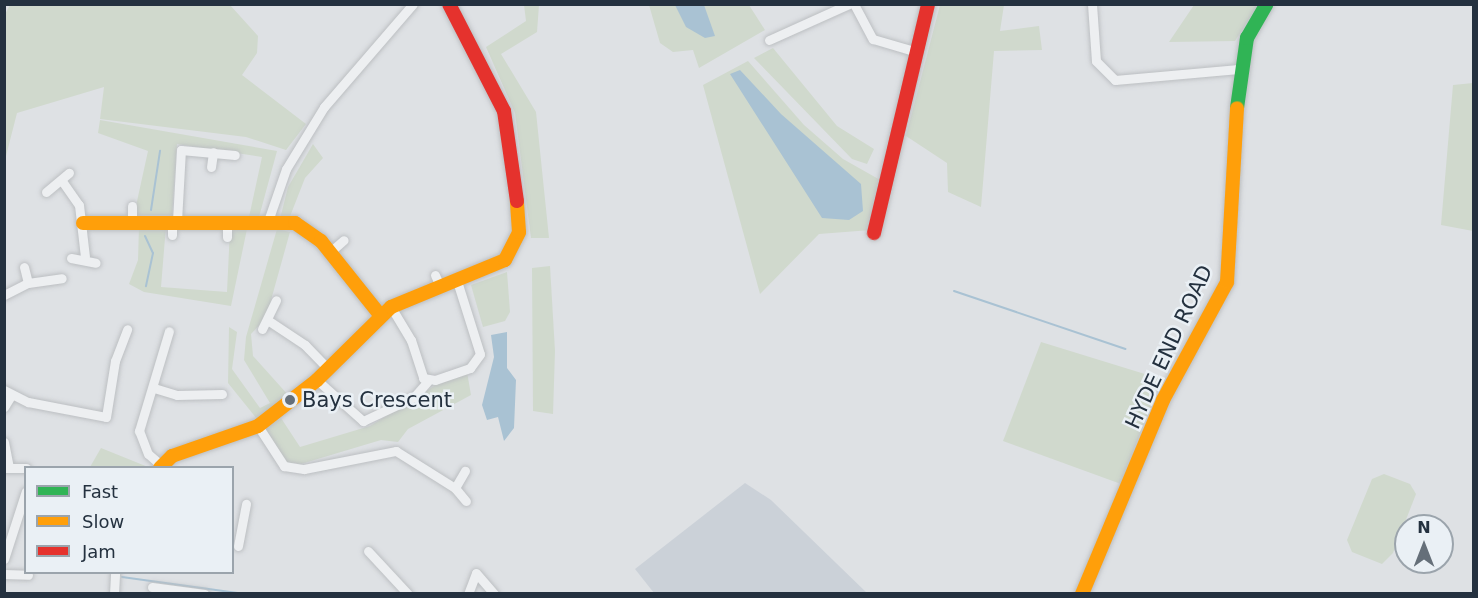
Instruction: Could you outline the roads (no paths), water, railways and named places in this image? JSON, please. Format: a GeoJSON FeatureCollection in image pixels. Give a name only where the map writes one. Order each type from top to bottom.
{"type":"FeatureCollection","features":[{"type":"Feature","properties":{"kind":"street"},"geometry":{"type":"LineString","coordinates":[[268,221],[286,169],[319,115],[413,4]]}},
{"type":"Feature","properties":{"kind":"street"},"geometry":{"type":"LineString","coordinates":[[162,466],[172,456],[258,426],[317,380],[386,311],[437,279],[456,278],[505,260],[519,232],[510,135],[498,97],[449,4]]}},
{"type":"Feature","properties":{"kind":"street"},"geometry":{"type":"LineString","coordinates":[[769,40],[849,4]]}},
{"type":"Feature","properties":{"kind":"street"},"geometry":{"type":"LineString","coordinates":[[854,4],[873,39],[914,51]]}},
{"type":"Feature","properties":{"kind":"street"},"geometry":{"type":"LineString","coordinates":[[874,233],[914,51],[928,4]]}},
{"type":"Feature","properties":{"kind":"street"},"geometry":{"type":"LineString","coordinates":[[1092,4],[1095,54],[1099,68],[1115,80],[1239,69]]}},
{"type":"Feature","properties":{"kind":"street","name":"HYDE END ROAD"},"geometry":{"type":"LineString","coordinates":[[1082,594],[1163,400],[1227,282],[1239,69],[1247,38],[1267,4]]}},
{"type":"Feature","properties":{"kind":"street"},"geometry":{"type":"LineString","coordinates":[[174,226],[181,150],[235,155]]}},
{"type":"Feature","properties":{"kind":"street"},"geometry":{"type":"LineString","coordinates":[[211,167],[213,152]]}},
{"type":"Feature","properties":{"kind":"street"},"geometry":{"type":"LineString","coordinates":[[46,192],[65,177],[83,224],[85,257]]}},
{"type":"Feature","properties":{"kind":"street"},"geometry":{"type":"LineString","coordinates":[[83,224],[132,212],[174,226],[227,221],[295,223],[330,252],[386,311],[428,381]]}},
{"type":"Feature","properties":{"kind":"street"},"geometry":{"type":"LineString","coordinates":[[227,221],[227,237]]}},
{"type":"Feature","properties":{"kind":"street"},"geometry":{"type":"LineString","coordinates":[[330,252],[344,240]]}},
{"type":"Feature","properties":{"kind":"street"},"geometry":{"type":"LineString","coordinates":[[71,258],[85,257],[96,263]]}},
{"type":"Feature","properties":{"kind":"street"},"geometry":{"type":"LineString","coordinates":[[24,267],[28,283]]}},
{"type":"Feature","properties":{"kind":"street"},"geometry":{"type":"LineString","coordinates":[[4,295],[28,283],[62,278]]}},
{"type":"Feature","properties":{"kind":"street"},"geometry":{"type":"LineString","coordinates":[[317,380],[363,422],[414,397],[428,381],[479,362],[456,278]]}},
{"type":"Feature","properties":{"kind":"street"},"geometry":{"type":"LineString","coordinates":[[262,329],[268,321],[276,300]]}},
{"type":"Feature","properties":{"kind":"street"},"geometry":{"type":"LineString","coordinates":[[268,321],[305,345],[328,369]]}},
{"type":"Feature","properties":{"kind":"street"},"geometry":{"type":"LineString","coordinates":[[4,407],[8,393],[106,417],[115,361],[127,329]]}},
{"type":"Feature","properties":{"kind":"street"},"geometry":{"type":"LineString","coordinates":[[160,466],[148,454],[139,430],[154,388],[169,331]]}},
{"type":"Feature","properties":{"kind":"street"},"geometry":{"type":"LineString","coordinates":[[154,388],[177,395],[222,394]]}},
{"type":"Feature","properties":{"kind":"street"},"geometry":{"type":"LineString","coordinates":[[258,426],[279,460],[294,469],[386,450],[455,488],[466,501]]}},
{"type":"Feature","properties":{"kind":"street"},"geometry":{"type":"LineString","coordinates":[[4,442],[7,467],[24,468]]}},
{"type":"Feature","properties":{"kind":"street"},"geometry":{"type":"LineString","coordinates":[[455,488],[465,471]]}},
{"type":"Feature","properties":{"kind":"street"},"geometry":{"type":"LineString","coordinates":[[4,559],[24,497]]}},
{"type":"Feature","properties":{"kind":"street"},"geometry":{"type":"LineString","coordinates":[[238,546],[236,521],[246,504]]}},
{"type":"Feature","properties":{"kind":"street"},"geometry":{"type":"LineString","coordinates":[[368,551],[408,594]]}},
{"type":"Feature","properties":{"kind":"street"},"geometry":{"type":"LineString","coordinates":[[468,594],[476,573],[494,594]]}},
{"type":"Feature","properties":{"kind":"street"},"geometry":{"type":"LineString","coordinates":[[4,574],[28,575]]}},
{"type":"Feature","properties":{"kind":"street"},"geometry":{"type":"LineString","coordinates":[[114,594],[115,574]]}},
{"type":"Feature","properties":{"kind":"street"},"geometry":{"type":"LineString","coordinates":[[152,587],[205,594]]}},
{"type":"Feature","properties":{"kind":"water"},"geometry":{"type":"Polygon","coordinates":[[[675,5],[704,5],[715,36],[705,38],[686,27],[675,5]]]}},
{"type":"Feature","properties":{"kind":"water"},"geometry":{"type":"Polygon","coordinates":[[[740,70],[781,114],[861,184],[863,211],[849,220],[822,218],[730,74],[740,70]]]}},
{"type":"Feature","properties":{"kind":"water"},"geometry":{"type":"Polygon","coordinates":[[[507,332],[507,368],[516,380],[514,428],[504,441],[498,417],[487,420],[482,405],[494,357],[491,335],[507,332]]]}},
{"type":"Feature","properties":{"kind":"waterway"},"geometry":{"type":"LineString","coordinates":[[151,210],[160,151]]}},
{"type":"Feature","properties":{"kind":"waterway"},"geometry":{"type":"LineString","coordinates":[[145,236],[153,253],[146,286]]}},
{"type":"Feature","properties":{"kind":"waterway"},"geometry":{"type":"LineString","coordinates":[[954,291],[1125,349]]}},
{"type":"Feature","properties":{"kind":"waterway"},"geometry":{"type":"LineString","coordinates":[[122,577],[245,594]]}},
{"type":"Feature","properties":{"kind":"place","name":"Bays Crescent"},"geometry":{"type":"Point","coordinates":[290,400]}}]}
